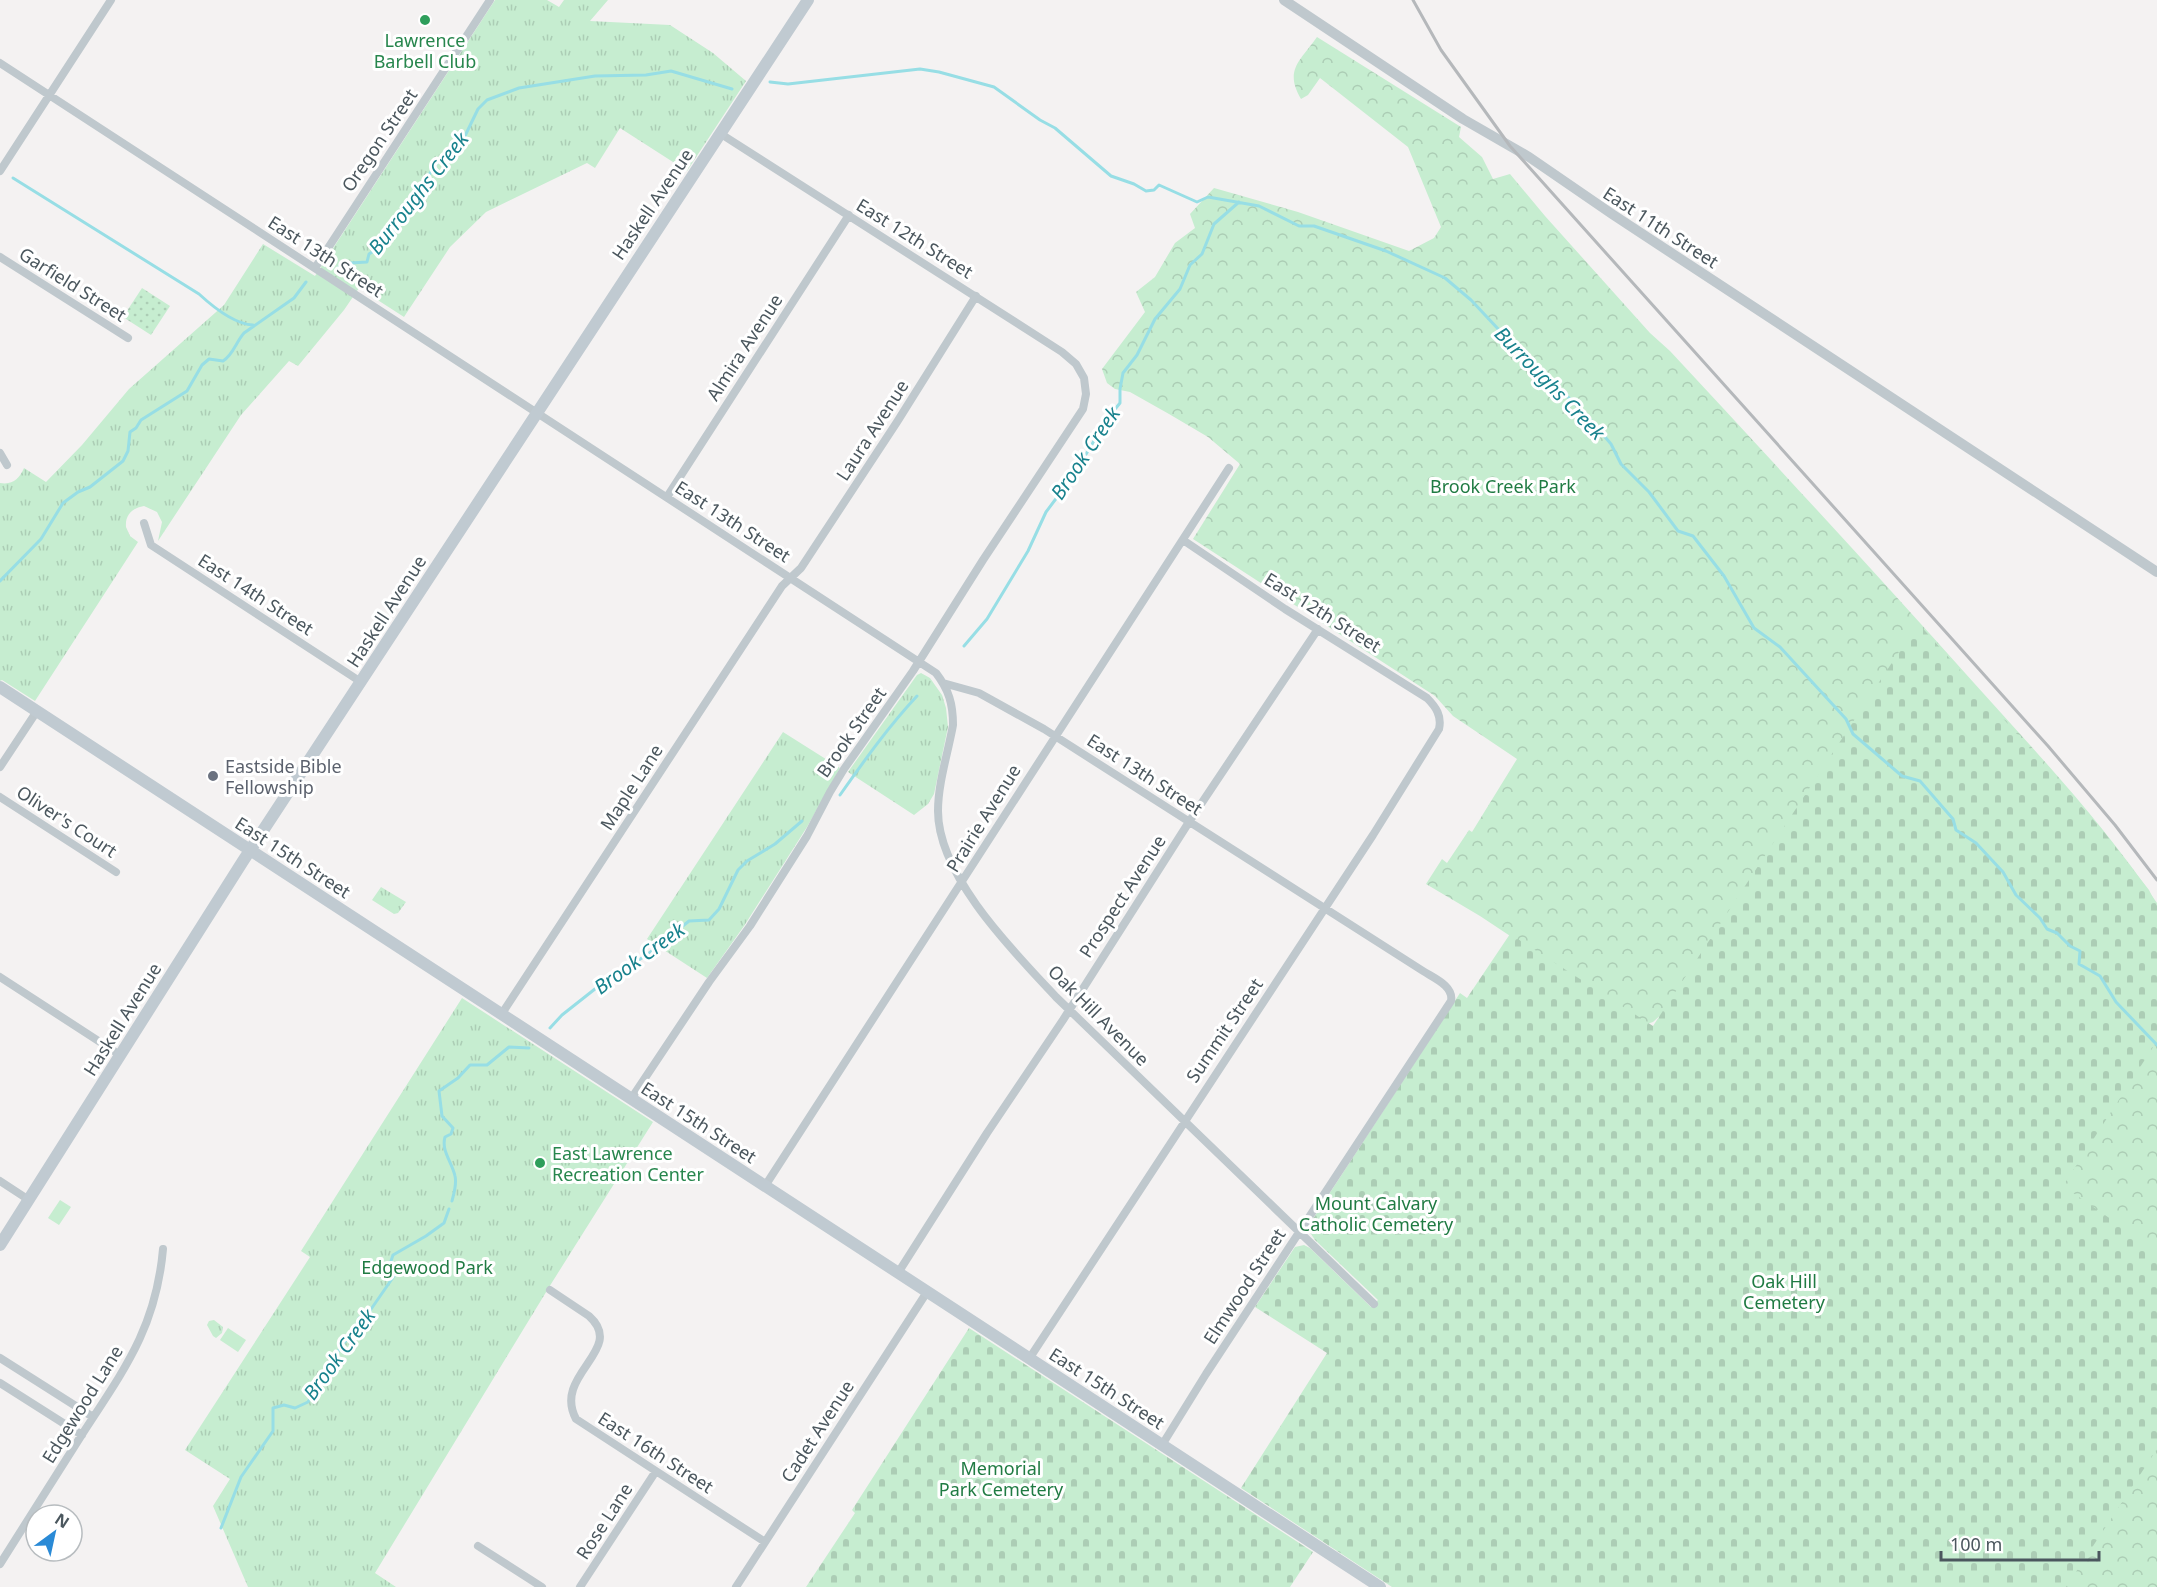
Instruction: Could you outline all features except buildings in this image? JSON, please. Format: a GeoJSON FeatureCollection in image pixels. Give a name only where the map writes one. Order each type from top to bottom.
{"type":"FeatureCollection","features":[{"type":"Feature","properties":{"kind":"main road","name":"Haskell Avenue"},"geometry":{"type":"LineString","coordinates":[[0,1245],[250,850],[808,0]]}},
{"type":"Feature","properties":{"kind":"main road","name":"East 15th Street"},"geometry":{"type":"LineString","coordinates":[[0,687],[1162,1445],[1372,1585]]}},
{"type":"Feature","properties":{"kind":"street"},"geometry":{"type":"LineString","coordinates":[[0,171],[111,0]]}},
{"type":"Feature","properties":{"kind":"street","name":"Oregon Street"},"geometry":{"type":"LineString","coordinates":[[315,268],[490,0]]}},
{"type":"Feature","properties":{"kind":"street","name":"East 11th Street"},"geometry":{"type":"LineString","coordinates":[[1284,0],[1463,119],[1529,158],[2157,572]]}},
{"type":"Feature","properties":{"kind":"street","name":"East 13th Street"},"geometry":{"type":"LineString","coordinates":[[0,63],[936,673],[944,683],[979,693],[1055,736],[1423,971],[1450,989],[1452,994]]}},
{"type":"Feature","properties":{"kind":"street","name":"East 12th Street"},"geometry":{"type":"LineString","coordinates":[[721,134],[1062,352],[1076,364],[1084,378]]}},
{"type":"Feature","properties":{"kind":"street","name":"Almira Avenue"},"geometry":{"type":"LineString","coordinates":[[667,497],[849,215]]}},
{"type":"Feature","properties":{"kind":"street","name":"Garfield Street"},"geometry":{"type":"LineString","coordinates":[[0,257],[129,338]]}},
{"type":"Feature","properties":{"kind":"street","name":"Laura Avenue"},"geometry":{"type":"LineString","coordinates":[[790,578],[801,568],[976,296]]}},
{"type":"Feature","properties":{"kind":"street","name":"Brook Street"},"geometry":{"type":"LineString","coordinates":[[631,1100],[709,982],[750,926],[807,836],[835,784],[919,662],[1083,409],[1086,394],[1084,378]]}},
{"type":"Feature","properties":{"kind":"street"},"geometry":{"type":"LineString","coordinates":[[0,453],[7,465]]}},
{"type":"Feature","properties":{"kind":"street","name":"Prairie Avenue"},"geometry":{"type":"LineString","coordinates":[[765,1186],[1229,468]]}},
{"type":"Feature","properties":{"kind":"street","name":"East 14th Street"},"geometry":{"type":"LineString","coordinates":[[144,523],[151,545],[361,682]]}},
{"type":"Feature","properties":{"kind":"street","name":"East 12th Street"},"geometry":{"type":"LineString","coordinates":[[1183,540],[1285,609],[1427,698],[1434,705],[1440,718]]}},
{"type":"Feature","properties":{"kind":"street","name":"Maple Lane"},"geometry":{"type":"LineString","coordinates":[[501,1015],[782,586],[790,578]]}},
{"type":"Feature","properties":{"kind":"street","name":"Prospect Avenue"},"geometry":{"type":"LineString","coordinates":[[898,1273],[1189,822],[1318,629]]}},
{"type":"Feature","properties":{"kind":"street","name":"Oak Hill Avenue"},"geometry":{"type":"LineString","coordinates":[[944,683],[952,700],[953,725],[939,801],[939,827],[948,858],[962,882],[1016,953],[1069,1010],[1374,1304]]}},
{"type":"Feature","properties":{"kind":"street"},"geometry":{"type":"LineString","coordinates":[[0,767],[37,711]]}},
{"type":"Feature","properties":{"kind":"street","name":"Summit Street"},"geometry":{"type":"LineString","coordinates":[[1029,1359],[1436,736],[1440,718]]}},
{"type":"Feature","properties":{"kind":"street","name":"Oliver's Court"},"geometry":{"type":"LineString","coordinates":[[0,797],[116,872]]}},
{"type":"Feature","properties":{"kind":"street"},"geometry":{"type":"LineString","coordinates":[[0,976],[120,1055]]}},
{"type":"Feature","properties":{"kind":"street","name":"Elmwood Street"},"geometry":{"type":"LineString","coordinates":[[1162,1445],[1451,1000],[1452,994]]}},
{"type":"Feature","properties":{"kind":"street"},"geometry":{"type":"LineString","coordinates":[[0,1181],[29,1200]]}},
{"type":"Feature","properties":{"kind":"street","name":"Edgewood Lane"},"geometry":{"type":"LineString","coordinates":[[0,1564],[132,1356],[156,1295],[163,1249]]}},
{"type":"Feature","properties":{"kind":"street","name":"East 16th Street"},"geometry":{"type":"LineString","coordinates":[[550,1290],[590,1316],[595,1321],[600,1334],[598,1349],[574,1385],[571,1394],[570,1403],[576,1419],[765,1542]]}},
{"type":"Feature","properties":{"kind":"street","name":"Cadet Avenue"},"geometry":{"type":"LineString","coordinates":[[736,1587],[927,1292]]}},
{"type":"Feature","properties":{"kind":"street"},"geometry":{"type":"LineString","coordinates":[[0,1358],[93,1417]]}},
{"type":"Feature","properties":{"kind":"street"},"geometry":{"type":"LineString","coordinates":[[0,1383],[82,1435]]}},
{"type":"Feature","properties":{"kind":"street","name":"Rose Lane"},"geometry":{"type":"LineString","coordinates":[[580,1587],[656,1471]]}},
{"type":"Feature","properties":{"kind":"street"},"geometry":{"type":"LineString","coordinates":[[478,1546],[542,1587]]}},
{"type":"Feature","properties":{"kind":"green space"},"geometry":{"type":"Polygon","coordinates":[[[495,0],[547,0],[559,7],[564,0],[608,0],[590,21],[670,25],[713,53],[746,81],[687,171],[620,128],[595,168],[587,163],[486,212],[450,247],[404,317],[359,288],[298,366],[289,361],[241,415],[158,541],[162,522],[157,512],[144,506],[130,513],[126,527],[130,536],[138,542],[35,701],[2,680],[0,681],[0,483],[15,480],[24,468],[46,482],[82,445],[129,389],[224,305],[263,244],[315,276],[495,0]]]}},
{"type":"Feature","properties":{"kind":"green space","name":"Brook Creek Park"},"geometry":{"type":"Polygon","coordinates":[[[1317,37],[1461,127],[1459,137],[1482,157],[1493,179],[1510,174],[1650,333],[1670,351],[1785,475],[2046,763],[2093,817],[2157,903],[2157,1337],[1664,1012],[1653,1022],[1644,1025],[1480,916],[1426,884],[1442,859],[1447,863],[1469,830],[1472,832],[1517,759],[1453,716],[1435,696],[1193,539],[1240,464],[1208,437],[1130,392],[1115,389],[1107,383],[1102,369],[1145,312],[1136,292],[1155,277],[1175,243],[1195,228],[1190,214],[1214,188],[1298,212],[1409,251],[1434,238],[1441,227],[1408,147],[1320,78],[1308,95],[1301,99],[1296,89],[1294,73],[1296,66],[1317,37]]]}},
{"type":"Feature","properties":{"kind":"green space"},"geometry":{"type":"Polygon","coordinates":[[[142,288],[170,306],[151,335],[123,317],[142,288]]]}},
{"type":"Feature","properties":{"kind":"green space","name":"Oak Hill Cemetery"},"geometry":{"type":"Polygon","coordinates":[[[1918,623],[2104,832],[2149,890],[2157,906],[2157,1041],[2063,1186],[2157,1251],[2157,1449],[2066,1587],[1392,1587],[1241,1488],[1327,1353],[1255,1307],[1295,1247],[1304,1245],[1310,1248],[1371,1307],[1378,1300],[1315,1240],[1307,1228],[1460,993],[1467,998],[1510,934],[1653,1026],[1918,623]]]}},
{"type":"Feature","properties":{"kind":"green space"},"geometry":{"type":"Polygon","coordinates":[[[921,673],[930,678],[942,695],[948,727],[934,794],[928,804],[914,815],[848,772],[917,675],[921,673]]]}},
{"type":"Feature","properties":{"kind":"green space"},"geometry":{"type":"Polygon","coordinates":[[[783,732],[840,768],[807,827],[744,926],[707,978],[647,939],[783,732]]]}},
{"type":"Feature","properties":{"kind":"green space"},"geometry":{"type":"Polygon","coordinates":[[[381,887],[406,902],[398,913],[394,914],[372,900],[381,887]]]}},
{"type":"Feature","properties":{"kind":"green space","name":"Edgewood Park"},"geometry":{"type":"Polygon","coordinates":[[[462,998],[653,1122],[551,1284],[375,1573],[396,1587],[248,1587],[213,1506],[230,1479],[185,1450],[310,1257],[301,1251],[462,998]]]}},
{"type":"Feature","properties":{"kind":"green space"},"geometry":{"type":"Polygon","coordinates":[[[60,1200],[71,1207],[59,1225],[48,1218],[60,1200]]]}},
{"type":"Feature","properties":{"kind":"green space"},"geometry":{"type":"Polygon","coordinates":[[[214,1320],[223,1327],[222,1333],[216,1338],[207,1325],[209,1321],[214,1320]]]}},
{"type":"Feature","properties":{"kind":"green space"},"geometry":{"type":"Polygon","coordinates":[[[228,1328],[246,1340],[238,1352],[220,1340],[228,1328]]]}},
{"type":"Feature","properties":{"kind":"green space","name":"Memorial Park Cemetery"},"geometry":{"type":"Polygon","coordinates":[[[969,1328],[1313,1552],[1290,1587],[806,1587],[855,1513],[852,1510],[969,1328]]]}},
{"type":"Feature","properties":{"kind":"green space"},"geometry":{"type":"Polygon","coordinates":[[[2157,1421],[2157,1587],[2050,1587],[2157,1421]]]}},
{"type":"Feature","properties":{"kind":"waterway","name":"Burroughs Creek"},"geometry":{"type":"LineString","coordinates":[[770,82],[788,84],[920,69],[994,87],[1055,128],[1111,176],[1146,191],[1154,190],[1159,185],[1197,202],[1208,197],[1259,206],[1299,226],[1314,226],[1386,251],[1445,278],[1471,300],[1529,362],[1587,416],[1611,444],[1621,464],[1649,492],[1678,531],[1693,536],[1724,576],[1754,628],[1780,647],[1846,719],[1853,734],[1902,776],[1920,781],[1953,819],[1956,830],[1976,843],[2003,872],[2016,895],[2040,918],[2047,929],[2057,933],[2070,946],[2080,951],[2079,964],[2100,976],[2116,1002],[2157,1045]]}},
{"type":"Feature","properties":{"kind":"waterway","name":"Burroughs Creek"},"geometry":{"type":"LineString","coordinates":[[339,267],[350,263],[367,262],[369,254],[380,247],[396,228],[399,218],[406,212],[414,195],[420,190],[435,165],[463,140],[478,109],[487,100],[519,88],[595,76],[646,75],[671,71],[732,89]]}},
{"type":"Feature","properties":{"kind":"waterway"},"geometry":{"type":"LineString","coordinates":[[13,178],[199,294],[224,314],[253,325]]}},
{"type":"Feature","properties":{"kind":"waterway","name":"Brook Creek"},"geometry":{"type":"LineString","coordinates":[[964,646],[987,619],[1028,551],[1046,512],[1120,403],[1123,373],[1137,355],[1155,319],[1180,289],[1190,265],[1202,254],[1214,224],[1239,202]]}},
{"type":"Feature","properties":{"kind":"waterway","name":"Burroughs Creek"},"geometry":{"type":"LineString","coordinates":[[0,581],[41,539],[63,503],[78,492],[90,487],[123,461],[128,451],[130,432],[141,420],[187,391],[202,365],[209,359],[223,361],[232,352],[244,333],[294,298],[306,282]]}},
{"type":"Feature","properties":{"kind":"waterway","name":"Brook Creek"},"geometry":{"type":"LineString","coordinates":[[840,795],[886,732],[917,696]]}},
{"type":"Feature","properties":{"kind":"waterway","name":"Brook Creek"},"geometry":{"type":"LineString","coordinates":[[550,1028],[562,1015],[600,985],[648,954],[689,921],[709,920],[719,909],[738,870],[747,861],[775,844],[802,821]]}},
{"type":"Feature","properties":{"kind":"waterway","name":"Brook Creek"},"geometry":{"type":"LineString","coordinates":[[452,1201],[456,1179],[444,1142],[445,1137],[451,1134],[453,1128],[442,1116],[439,1091],[458,1078],[470,1065],[487,1065],[509,1047],[529,1048]]}},
{"type":"Feature","properties":{"kind":"waterway","name":"Brook Creek"},"geometry":{"type":"LineString","coordinates":[[221,1528],[241,1477],[273,1431],[273,1408],[284,1405],[295,1408],[308,1402],[342,1345],[354,1332],[359,1318],[367,1315],[394,1276],[391,1261],[393,1255],[444,1223],[449,1209]]}},
{"type":"Feature","properties":{"kind":"railway"},"geometry":{"type":"LineString","coordinates":[[1413,0],[1441,50],[1510,146],[2048,746],[2115,825],[2157,880]]}},
{"type":"Feature","properties":{"kind":"place","name":"Lawrence Barbell Club"},"geometry":{"type":"Point","coordinates":[425,20]}},
{"type":"Feature","properties":{"kind":"place","name":"Eastside Bible Fellowship"},"geometry":{"type":"Point","coordinates":[213,776]}},
{"type":"Feature","properties":{"kind":"place","name":"East Lawrence Recreation Center"},"geometry":{"type":"Point","coordinates":[540,1163]}},
{"type":"Feature","properties":{"kind":"park label","name":"Mount Calvary Catholic Cemetery"},"geometry":{"type":"Point","coordinates":[1376,1213]}}]}
